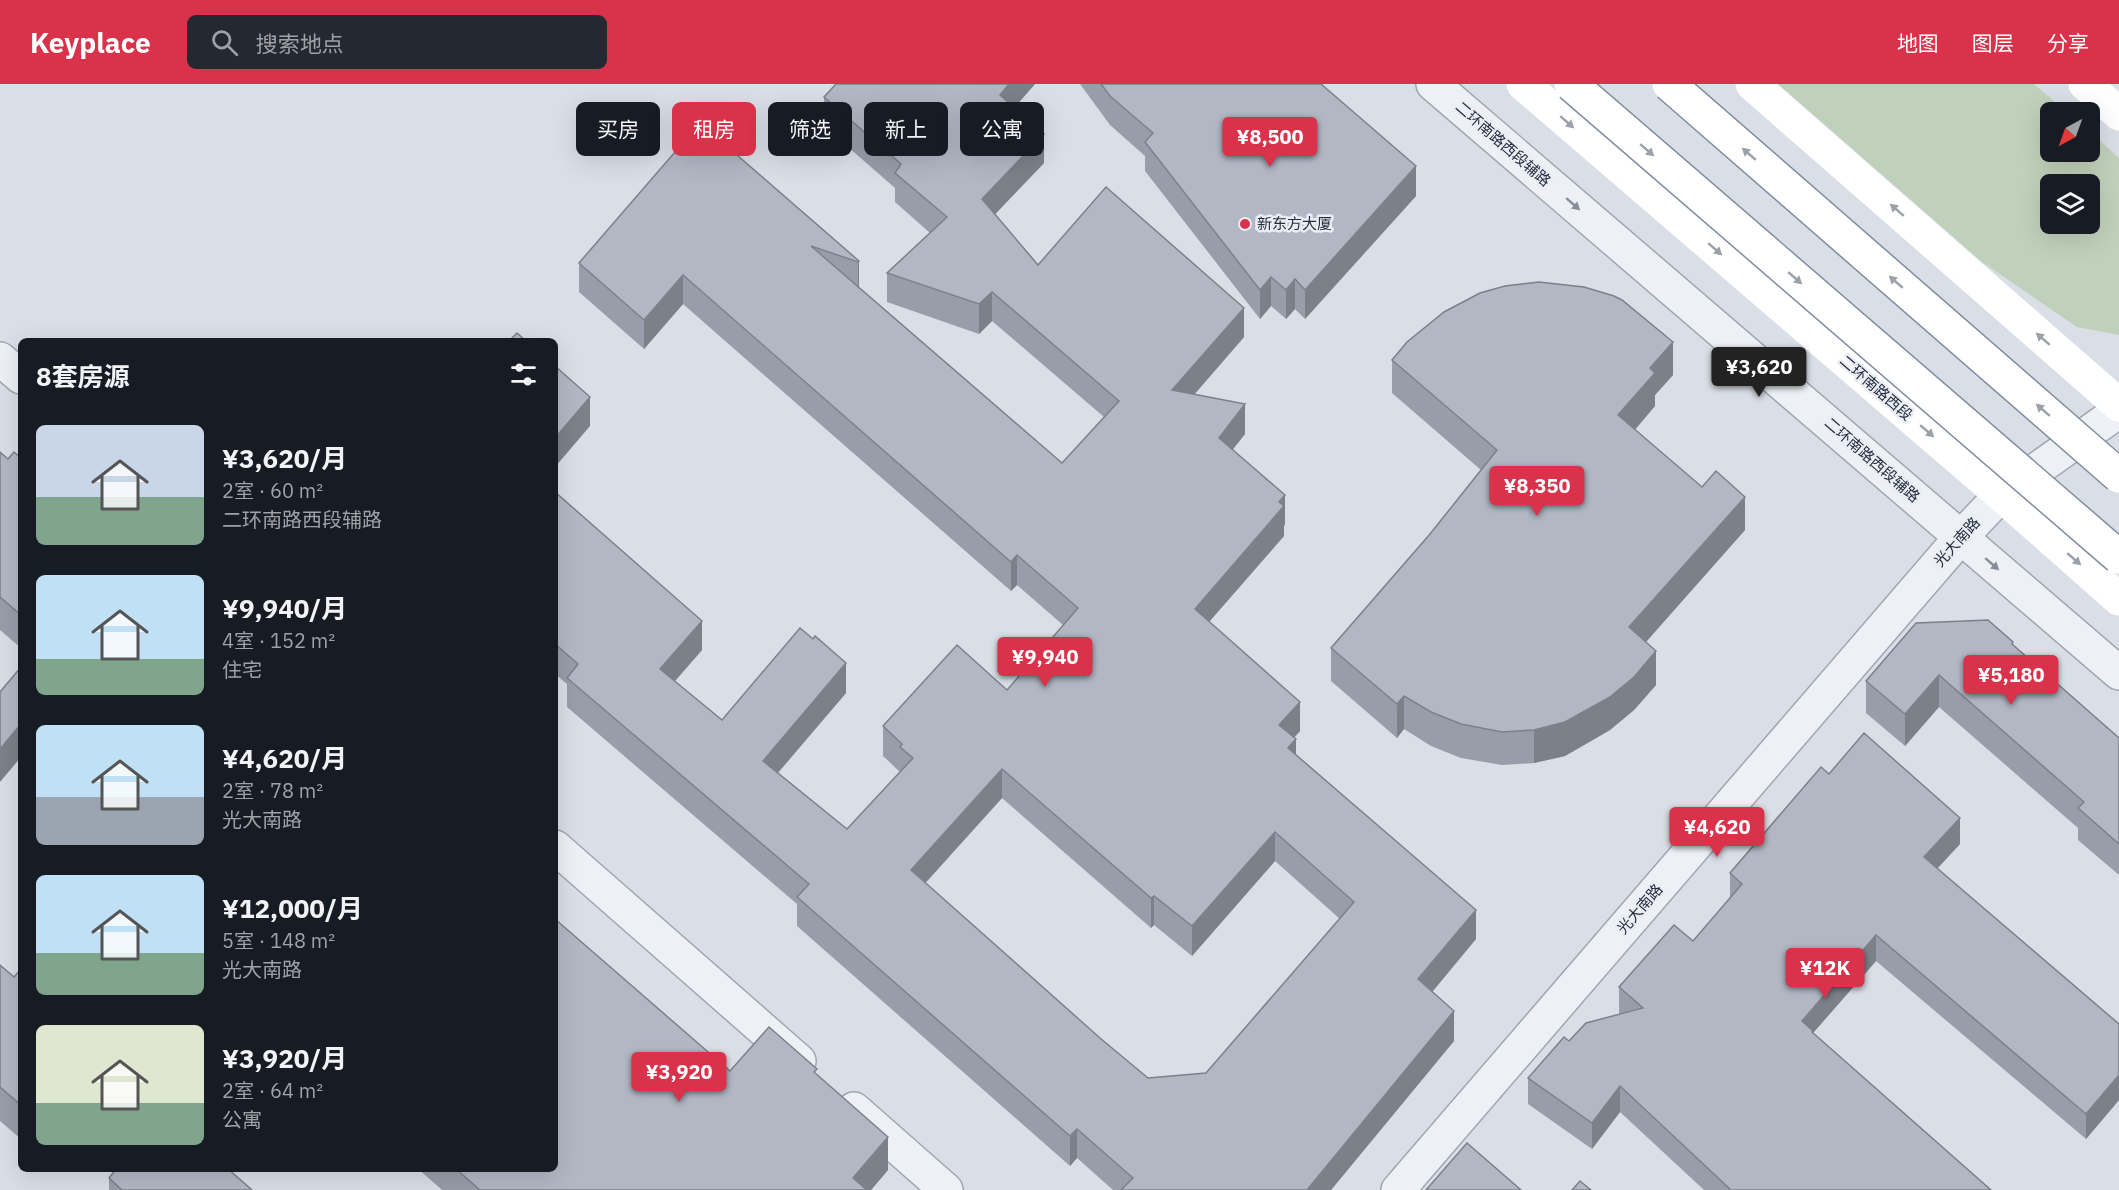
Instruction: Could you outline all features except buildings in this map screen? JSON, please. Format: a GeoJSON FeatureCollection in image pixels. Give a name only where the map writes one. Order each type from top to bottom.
{"type":"FeatureCollection","features":[{"type":"Feature","properties":{"kind":"main road","name":"二环南路西段"},"geometry":{"type":"LineString","coordinates":[[1522,84],[2119,599]]}},
{"type":"Feature","properties":{"kind":"main road","name":"二环南路西段"},"geometry":{"type":"LineString","coordinates":[[1571,84],[2119,556]]}},
{"type":"Feature","properties":{"kind":"main road"},"geometry":{"type":"LineString","coordinates":[[1669,84],[2119,476]]}},
{"type":"Feature","properties":{"kind":"main road"},"geometry":{"type":"LineString","coordinates":[[1752,84],[2119,405]]}},
{"type":"Feature","properties":{"kind":"main road"},"geometry":{"type":"LineString","coordinates":[[2085,84],[2119,114]]}},
{"type":"Feature","properties":{"kind":"street","name":"二环南路西段辅路"},"geometry":{"type":"LineString","coordinates":[[1433,84],[2119,673]]}},
{"type":"Feature","properties":{"kind":"street"},"geometry":{"type":"LineString","coordinates":[[0,359],[18,374]]}},
{"type":"Feature","properties":{"kind":"street","name":"光大南路"},"geometry":{"type":"LineString","coordinates":[[1398,1190],[1961,537],[2001,495],[2119,411]]}},
{"type":"Feature","properties":{"kind":"street"},"geometry":{"type":"LineString","coordinates":[[558,849],[946,1190]]}},
{"type":"Feature","properties":{"kind":"green space"},"geometry":{"type":"Polygon","coordinates":[[[1778,84],[2034,84],[2055,102],[2040,102],[2040,162],[2100,162],[2100,141],[2119,158],[2119,335],[2077,327],[1982,262],[1778,84]]]}},
{"type":"Feature","properties":{"kind":"place","name":"新东方大厦"},"geometry":{"type":"Point","coordinates":[1245,224]}}]}
